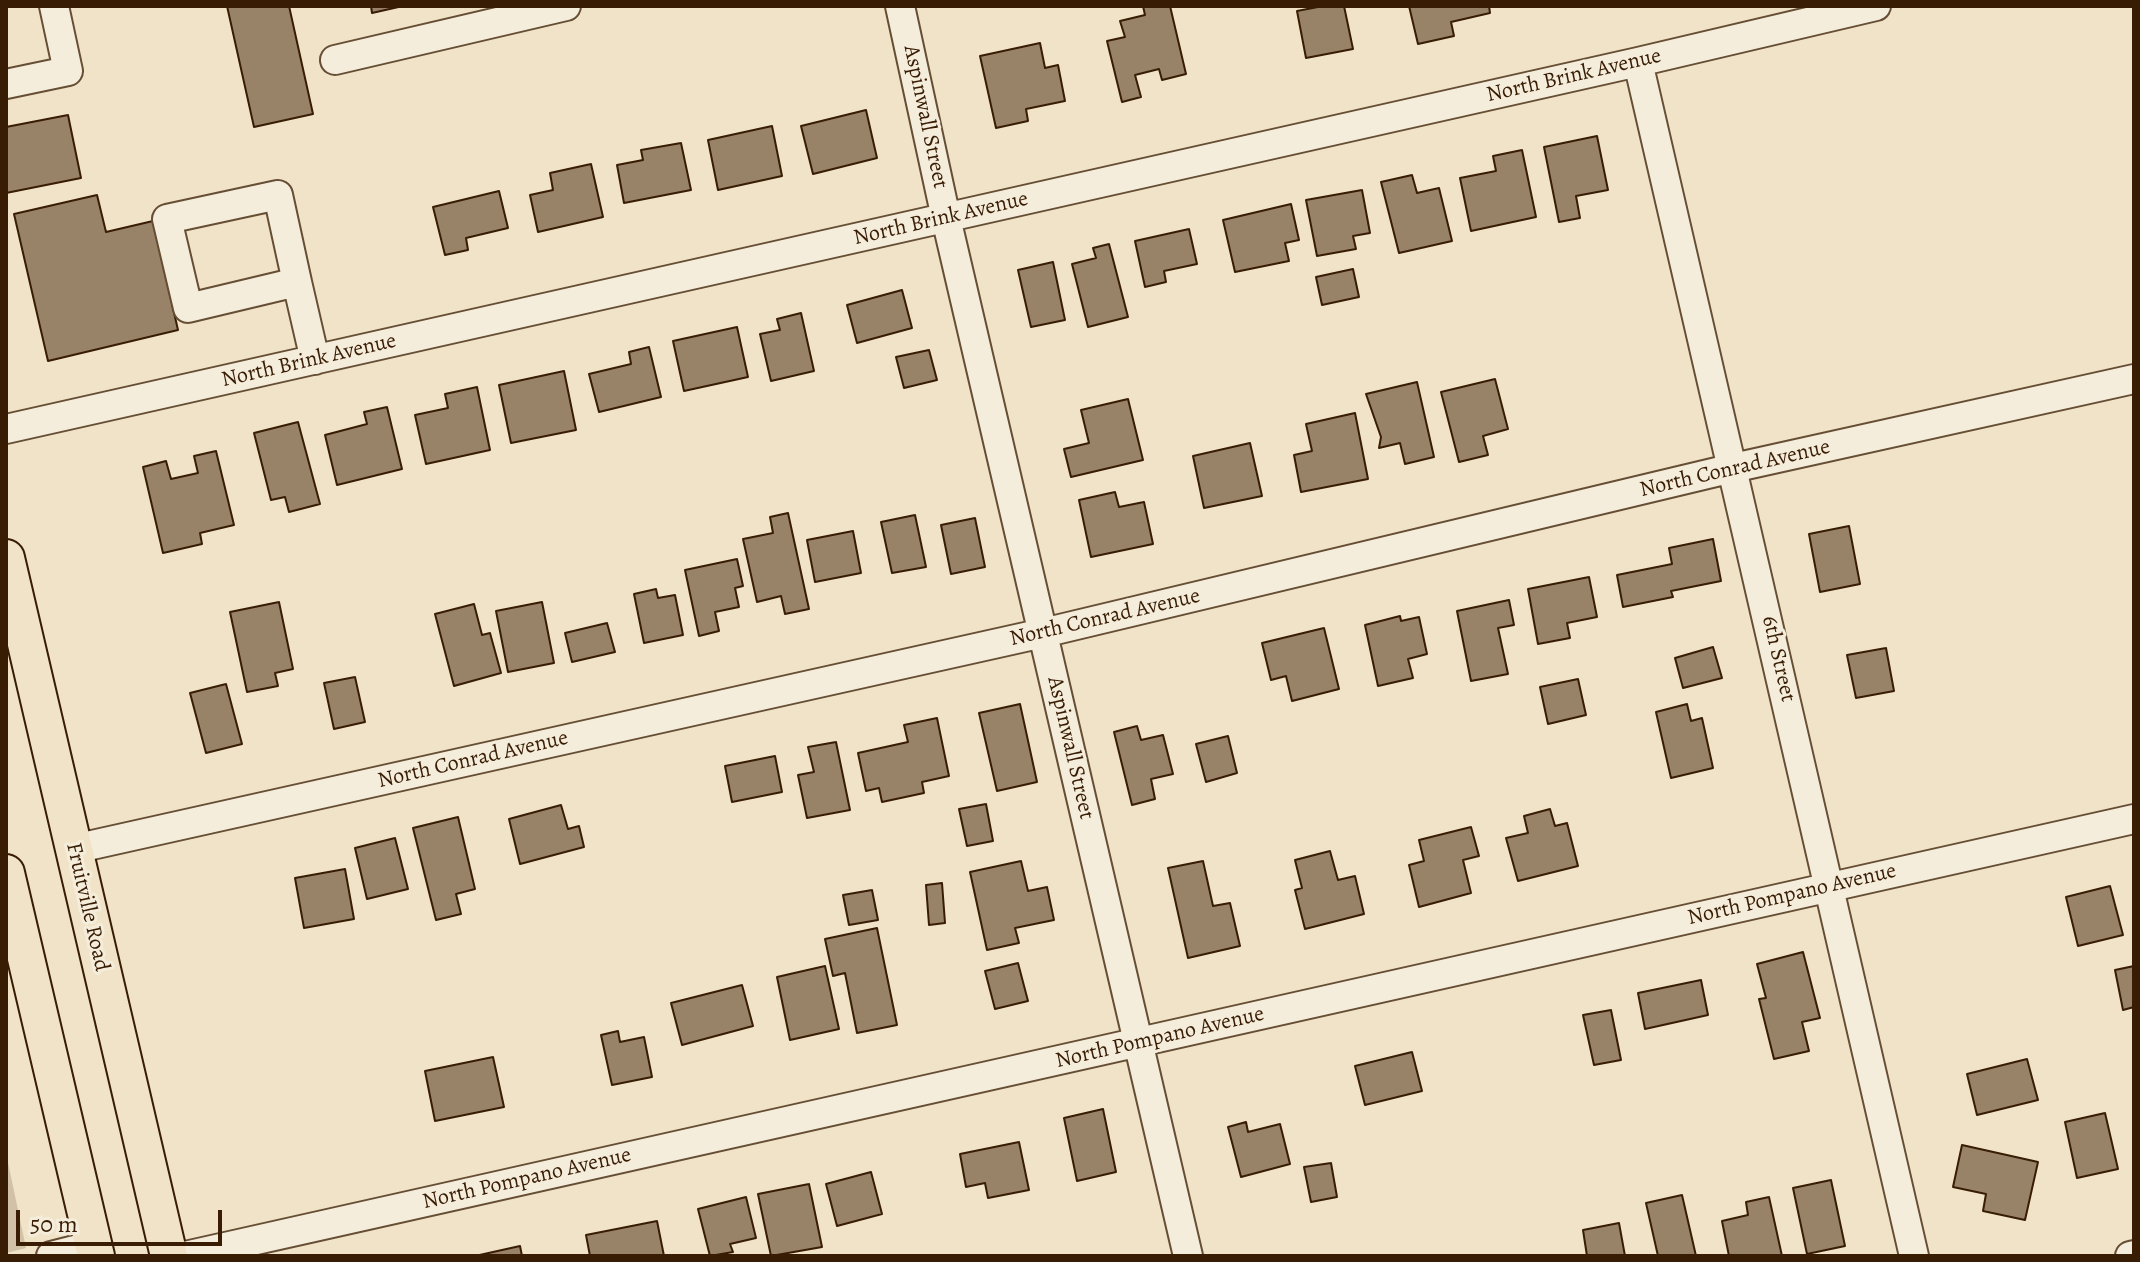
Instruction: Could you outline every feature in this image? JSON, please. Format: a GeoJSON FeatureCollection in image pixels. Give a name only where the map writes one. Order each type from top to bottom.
{"type":"FeatureCollection","features":[{"type":"Feature","properties":{"kind":"main road","name":"Fruitville Road"},"geometry":{"type":"LineString","coordinates":[[6,558],[169,1256]]}},
{"type":"Feature","properties":{"kind":"main road"},"geometry":{"type":"LineString","coordinates":[[6,873],[95,1251]]}},
{"type":"Feature","properties":{"kind":"street"},"geometry":{"type":"LineString","coordinates":[[6,84],[68,71],[54,6]]}},
{"type":"Feature","properties":{"kind":"street","name":"Aspinwall Street"},"geometry":{"type":"LineString","coordinates":[[900,6],[946,218],[1188,1256]]}},
{"type":"Feature","properties":{"kind":"street","name":"North Brink Avenue"},"geometry":{"type":"LineString","coordinates":[[6,429],[1876,6]]}},
{"type":"Feature","properties":{"kind":"street"},"geometry":{"type":"LineString","coordinates":[[335,60],[552,8]]}},
{"type":"Feature","properties":{"kind":"street","name":"6th Street"},"geometry":{"type":"LineString","coordinates":[[1638,62],[1914,1256]]}},
{"type":"Feature","properties":{"kind":"street"},"geometry":{"type":"LineString","coordinates":[[297,282],[188,308],[167,219],[278,195],[315,360]]}},
{"type":"Feature","properties":{"kind":"street","name":"North Conrad Avenue"},"geometry":{"type":"LineString","coordinates":[[74,849],[1043,633],[1733,468],[2134,379]]}},
{"type":"Feature","properties":{"kind":"street","name":"North Pompano Avenue"},"geometry":{"type":"LineString","coordinates":[[185,1256],[2134,819]]}},
{"type":"Feature","properties":{"kind":"street"},"geometry":{"type":"LineString","coordinates":[[51,1256],[95,1251]]}},
{"type":"Feature","properties":{"kind":"shaded area"},"geometry":{"type":"Polygon","coordinates":[[[6,1153],[26,1248],[6,1253],[6,1153]]]}},
{"type":"Feature","properties":{"kind":"building"},"geometry":{"type":"Polygon","coordinates":[[[227,6],[289,6],[313,114],[254,127],[227,6]]]}},
{"type":"Feature","properties":{"kind":"building"},"geometry":{"type":"Polygon","coordinates":[[[371,6],[403,6],[372,13],[371,6]]]}},
{"type":"Feature","properties":{"kind":"building"},"geometry":{"type":"Polygon","coordinates":[[[1143,6],[1170,6],[1186,74],[1162,80],[1159,69],[1135,75],[1141,97],[1122,102],[1107,41],[1125,37],[1120,21],[1145,15],[1143,6]]]}},
{"type":"Feature","properties":{"kind":"building"},"geometry":{"type":"Polygon","coordinates":[[[1344,6],[1353,49],[1306,58],[1297,11],[1344,6]]]}},
{"type":"Feature","properties":{"kind":"building"},"geometry":{"type":"Polygon","coordinates":[[[1409,6],[1489,6],[1490,13],[1451,22],[1454,36],[1418,44],[1409,6]]]}},
{"type":"Feature","properties":{"kind":"building"},"geometry":{"type":"Polygon","coordinates":[[[1040,43],[1045,68],[1058,65],[1065,101],[1026,109],[1028,121],[996,128],[980,56],[1040,43]]]}},
{"type":"Feature","properties":{"kind":"building"},"geometry":{"type":"Polygon","coordinates":[[[866,110],[877,158],[813,174],[801,126],[866,110]]]}},
{"type":"Feature","properties":{"kind":"building"},"geometry":{"type":"Polygon","coordinates":[[[68,115],[81,178],[6,193],[6,127],[68,115]]]}},
{"type":"Feature","properties":{"kind":"building"},"geometry":{"type":"Polygon","coordinates":[[[772,126],[782,176],[718,190],[708,140],[772,126]]]}},
{"type":"Feature","properties":{"kind":"building"},"geometry":{"type":"Polygon","coordinates":[[[1597,136],[1608,190],[1576,196],[1580,218],[1559,222],[1544,147],[1597,136]]]}},
{"type":"Feature","properties":{"kind":"building"},"geometry":{"type":"Polygon","coordinates":[[[681,143],[691,190],[624,203],[617,165],[643,160],[641,150],[681,143]]]}},
{"type":"Feature","properties":{"kind":"building"},"geometry":{"type":"Polygon","coordinates":[[[1522,150],[1536,217],[1471,231],[1460,178],[1496,171],[1493,156],[1522,150]]]}},
{"type":"Feature","properties":{"kind":"building"},"geometry":{"type":"Polygon","coordinates":[[[591,164],[603,217],[538,232],[530,195],[553,190],[550,173],[591,164]]]}},
{"type":"Feature","properties":{"kind":"building"},"geometry":{"type":"Polygon","coordinates":[[[1412,175],[1417,193],[1439,188],[1452,241],[1399,253],[1381,182],[1412,175]]]}},
{"type":"Feature","properties":{"kind":"building"},"geometry":{"type":"Polygon","coordinates":[[[1362,190],[1370,233],[1353,236],[1356,249],[1317,256],[1306,200],[1362,190]]]}},
{"type":"Feature","properties":{"kind":"building"},"geometry":{"type":"Polygon","coordinates":[[[499,191],[508,228],[466,238],[468,250],[445,255],[433,207],[499,191]]]}},
{"type":"Feature","properties":{"kind":"building"},"geometry":{"type":"Polygon","coordinates":[[[97,195],[106,232],[153,221],[178,330],[48,361],[14,214],[97,195]]]}},
{"type":"Feature","properties":{"kind":"building"},"geometry":{"type":"Polygon","coordinates":[[[1291,204],[1299,240],[1285,243],[1289,261],[1235,272],[1223,220],[1291,204]]]}},
{"type":"Feature","properties":{"kind":"building"},"geometry":{"type":"Polygon","coordinates":[[[1189,229],[1197,264],[1164,271],[1166,282],[1145,287],[1135,241],[1189,229]]]}},
{"type":"Feature","properties":{"kind":"building"},"geometry":{"type":"Polygon","coordinates":[[[1109,244],[1128,317],[1088,327],[1072,264],[1096,258],[1093,248],[1109,244]]]}},
{"type":"Feature","properties":{"kind":"building"},"geometry":{"type":"Polygon","coordinates":[[[1053,262],[1065,320],[1031,327],[1018,270],[1053,262]]]}},
{"type":"Feature","properties":{"kind":"building"},"geometry":{"type":"Polygon","coordinates":[[[1353,269],[1359,297],[1322,305],[1316,277],[1353,269]]]}},
{"type":"Feature","properties":{"kind":"building"},"geometry":{"type":"Polygon","coordinates":[[[902,290],[912,328],[857,343],[847,305],[902,290]]]}},
{"type":"Feature","properties":{"kind":"building"},"geometry":{"type":"Polygon","coordinates":[[[801,313],[814,371],[771,381],[760,334],[780,330],[777,319],[801,313]]]}},
{"type":"Feature","properties":{"kind":"building"},"geometry":{"type":"Polygon","coordinates":[[[737,327],[748,377],[684,391],[673,341],[737,327]]]}},
{"type":"Feature","properties":{"kind":"building"},"geometry":{"type":"Polygon","coordinates":[[[649,347],[661,397],[599,412],[589,374],[631,364],[629,352],[649,347]]]}},
{"type":"Feature","properties":{"kind":"building"},"geometry":{"type":"Polygon","coordinates":[[[929,350],[937,380],[904,388],[896,357],[929,350]]]}},
{"type":"Feature","properties":{"kind":"building"},"geometry":{"type":"Polygon","coordinates":[[[564,371],[576,430],[511,443],[499,385],[564,371]]]}},
{"type":"Feature","properties":{"kind":"building"},"geometry":{"type":"Polygon","coordinates":[[[1495,379],[1508,429],[1483,436],[1488,455],[1459,462],[1441,392],[1495,379]]]}},
{"type":"Feature","properties":{"kind":"building"},"geometry":{"type":"Polygon","coordinates":[[[1417,382],[1434,457],[1405,464],[1400,443],[1379,448],[1381,437],[1366,394],[1417,382]]]}},
{"type":"Feature","properties":{"kind":"building"},"geometry":{"type":"Polygon","coordinates":[[[477,387],[490,450],[426,464],[415,415],[448,408],[445,394],[477,387]]]}},
{"type":"Feature","properties":{"kind":"building"},"geometry":{"type":"Polygon","coordinates":[[[1128,399],[1143,460],[1071,477],[1064,449],[1089,443],[1081,410],[1128,399]]]}},
{"type":"Feature","properties":{"kind":"building"},"geometry":{"type":"Polygon","coordinates":[[[387,407],[402,469],[337,485],[325,435],[367,424],[364,412],[387,407]]]}},
{"type":"Feature","properties":{"kind":"building"},"geometry":{"type":"Polygon","coordinates":[[[1355,413],[1368,479],[1301,492],[1294,455],[1312,451],[1306,424],[1355,413]]]}},
{"type":"Feature","properties":{"kind":"building"},"geometry":{"type":"Polygon","coordinates":[[[298,422],[320,504],[289,512],[285,497],[271,500],[254,433],[298,422]]]}},
{"type":"Feature","properties":{"kind":"building"},"geometry":{"type":"Polygon","coordinates":[[[1250,443],[1262,496],[1204,508],[1193,456],[1250,443]]]}},
{"type":"Feature","properties":{"kind":"building"},"geometry":{"type":"Polygon","coordinates":[[[216,451],[234,525],[200,533],[202,544],[163,553],[143,467],[166,461],[171,479],[198,473],[194,456],[216,451]]]}},
{"type":"Feature","properties":{"kind":"building"},"geometry":{"type":"Polygon","coordinates":[[[1115,492],[1119,507],[1144,502],[1153,544],[1091,557],[1079,500],[1115,492]]]}},
{"type":"Feature","properties":{"kind":"building"},"geometry":{"type":"Polygon","coordinates":[[[788,513],[809,609],[785,614],[781,596],[757,602],[743,539],[773,533],[770,517],[788,513]]]}},
{"type":"Feature","properties":{"kind":"building"},"geometry":{"type":"Polygon","coordinates":[[[915,515],[926,567],[892,573],[881,522],[915,515]]]}},
{"type":"Feature","properties":{"kind":"building"},"geometry":{"type":"Polygon","coordinates":[[[975,518],[985,567],[951,574],[941,525],[975,518]]]}},
{"type":"Feature","properties":{"kind":"building"},"geometry":{"type":"Polygon","coordinates":[[[1849,526],[1860,584],[1820,592],[1809,534],[1849,526]]]}},
{"type":"Feature","properties":{"kind":"building"},"geometry":{"type":"Polygon","coordinates":[[[853,531],[861,573],[815,582],[807,540],[853,531]]]}},
{"type":"Feature","properties":{"kind":"building"},"geometry":{"type":"Polygon","coordinates":[[[1713,539],[1721,581],[1671,591],[1673,597],[1623,607],[1617,575],[1672,564],[1669,548],[1713,539]]]}},
{"type":"Feature","properties":{"kind":"building"},"geometry":{"type":"Polygon","coordinates":[[[737,559],[743,586],[735,588],[739,607],[715,612],[719,631],[699,636],[685,570],[737,559]]]}},
{"type":"Feature","properties":{"kind":"building"},"geometry":{"type":"Polygon","coordinates":[[[1589,577],[1597,617],[1567,623],[1570,638],[1538,644],[1528,589],[1589,577]]]}},
{"type":"Feature","properties":{"kind":"building"},"geometry":{"type":"Polygon","coordinates":[[[656,589],[658,598],[675,595],[683,635],[644,643],[634,594],[656,589]]]}},
{"type":"Feature","properties":{"kind":"building"},"geometry":{"type":"Polygon","coordinates":[[[1509,600],[1514,625],[1498,628],[1508,674],[1471,681],[1457,611],[1509,600]]]}},
{"type":"Feature","properties":{"kind":"building"},"geometry":{"type":"Polygon","coordinates":[[[279,602],[293,669],[275,673],[278,686],[247,692],[230,612],[279,602]]]}},
{"type":"Feature","properties":{"kind":"building"},"geometry":{"type":"Polygon","coordinates":[[[542,602],[554,663],[508,672],[496,611],[542,602]]]}},
{"type":"Feature","properties":{"kind":"building"},"geometry":{"type":"Polygon","coordinates":[[[474,604],[482,635],[490,633],[501,673],[454,686],[435,614],[474,604]]]}},
{"type":"Feature","properties":{"kind":"building"},"geometry":{"type":"Polygon","coordinates":[[[1400,616],[1401,621],[1419,617],[1427,654],[1408,659],[1413,678],[1378,686],[1365,625],[1400,616]]]}},
{"type":"Feature","properties":{"kind":"building"},"geometry":{"type":"Polygon","coordinates":[[[607,623],[615,652],[572,662],[565,633],[607,623]]]}},
{"type":"Feature","properties":{"kind":"building"},"geometry":{"type":"Polygon","coordinates":[[[1324,628],[1339,689],[1292,701],[1286,676],[1271,680],[1262,643],[1324,628]]]}},
{"type":"Feature","properties":{"kind":"building"},"geometry":{"type":"Polygon","coordinates":[[[1713,647],[1722,678],[1683,688],[1675,658],[1713,647]]]}},
{"type":"Feature","properties":{"kind":"building"},"geometry":{"type":"Polygon","coordinates":[[[1886,648],[1894,691],[1856,698],[1847,655],[1886,648]]]}},
{"type":"Feature","properties":{"kind":"building"},"geometry":{"type":"Polygon","coordinates":[[[355,677],[365,722],[334,729],[324,683],[355,677]]]}},
{"type":"Feature","properties":{"kind":"building"},"geometry":{"type":"Polygon","coordinates":[[[1578,679],[1586,715],[1548,724],[1540,687],[1578,679]]]}},
{"type":"Feature","properties":{"kind":"building"},"geometry":{"type":"Polygon","coordinates":[[[226,684],[242,744],[206,753],[190,693],[226,684]]]}},
{"type":"Feature","properties":{"kind":"building"},"geometry":{"type":"Polygon","coordinates":[[[1020,704],[1037,782],[997,791],[979,713],[1020,704]]]}},
{"type":"Feature","properties":{"kind":"building"},"geometry":{"type":"Polygon","coordinates":[[[1687,704],[1691,721],[1702,718],[1713,768],[1671,778],[1656,712],[1687,704]]]}},
{"type":"Feature","properties":{"kind":"building"},"geometry":{"type":"Polygon","coordinates":[[[937,718],[949,776],[922,782],[924,793],[882,802],[879,788],[866,791],[858,753],[908,742],[904,725],[937,718]]]}},
{"type":"Feature","properties":{"kind":"building"},"geometry":{"type":"Polygon","coordinates":[[[1137,726],[1141,740],[1163,735],[1173,774],[1151,779],[1155,799],[1132,805],[1114,732],[1137,726]]]}},
{"type":"Feature","properties":{"kind":"building"},"geometry":{"type":"Polygon","coordinates":[[[1228,736],[1237,773],[1206,782],[1196,744],[1228,736]]]}},
{"type":"Feature","properties":{"kind":"building"},"geometry":{"type":"Polygon","coordinates":[[[836,742],[850,810],[807,818],[798,775],[814,772],[808,747],[836,742]]]}},
{"type":"Feature","properties":{"kind":"building"},"geometry":{"type":"Polygon","coordinates":[[[775,756],[782,792],[732,802],[725,766],[775,756]]]}},
{"type":"Feature","properties":{"kind":"building"},"geometry":{"type":"Polygon","coordinates":[[[986,804],[993,841],[967,846],[959,809],[986,804]]]}},
{"type":"Feature","properties":{"kind":"building"},"geometry":{"type":"Polygon","coordinates":[[[561,805],[568,829],[579,826],[584,847],[520,864],[509,819],[561,805]]]}},
{"type":"Feature","properties":{"kind":"building"},"geometry":{"type":"Polygon","coordinates":[[[1550,809],[1555,826],[1567,823],[1578,866],[1518,881],[1506,838],[1528,833],[1524,816],[1550,809]]]}},
{"type":"Feature","properties":{"kind":"building"},"geometry":{"type":"Polygon","coordinates":[[[458,817],[475,889],[456,894],[461,914],[436,920],[413,828],[458,817]]]}},
{"type":"Feature","properties":{"kind":"building"},"geometry":{"type":"Polygon","coordinates":[[[1471,827],[1479,856],[1463,860],[1471,893],[1419,907],[1409,865],[1424,861],[1419,840],[1471,827]]]}},
{"type":"Feature","properties":{"kind":"building"},"geometry":{"type":"Polygon","coordinates":[[[395,838],[408,889],[367,899],[355,848],[395,838]]]}},
{"type":"Feature","properties":{"kind":"building"},"geometry":{"type":"Polygon","coordinates":[[[1330,851],[1338,880],[1355,876],[1364,914],[1305,929],[1295,890],[1302,888],[1295,860],[1330,851]]]}},
{"type":"Feature","properties":{"kind":"building"},"geometry":{"type":"Polygon","coordinates":[[[1021,861],[1028,891],[1047,887],[1054,920],[1015,928],[1019,943],[987,950],[970,872],[1021,861]]]}},
{"type":"Feature","properties":{"kind":"building"},"geometry":{"type":"Polygon","coordinates":[[[1203,861],[1213,906],[1230,903],[1240,946],[1188,958],[1168,868],[1203,861]]]}},
{"type":"Feature","properties":{"kind":"building"},"geometry":{"type":"Polygon","coordinates":[[[345,869],[354,919],[304,928],[295,878],[345,869]]]}},
{"type":"Feature","properties":{"kind":"building"},"geometry":{"type":"Polygon","coordinates":[[[942,883],[945,923],[929,925],[926,885],[942,883]]]}},
{"type":"Feature","properties":{"kind":"building"},"geometry":{"type":"Polygon","coordinates":[[[2110,886],[2123,935],[2078,946],[2066,897],[2110,886]]]}},
{"type":"Feature","properties":{"kind":"building"},"geometry":{"type":"Polygon","coordinates":[[[872,890],[878,920],[849,925],[843,895],[872,890]]]}},
{"type":"Feature","properties":{"kind":"building"},"geometry":{"type":"Polygon","coordinates":[[[877,928],[897,1025],[857,1033],[845,973],[833,976],[825,939],[877,928]]]}},
{"type":"Feature","properties":{"kind":"building"},"geometry":{"type":"Polygon","coordinates":[[[1803,952],[1820,1018],[1802,1022],[1809,1051],[1774,1059],[1759,999],[1766,998],[1757,964],[1803,952]]]}},
{"type":"Feature","properties":{"kind":"building"},"geometry":{"type":"Polygon","coordinates":[[[1018,963],[1028,1001],[995,1009],[985,971],[1018,963]]]}},
{"type":"Feature","properties":{"kind":"building"},"geometry":{"type":"Polygon","coordinates":[[[825,966],[839,1029],[790,1040],[777,977],[825,966]]]}},
{"type":"Feature","properties":{"kind":"building"},"geometry":{"type":"Polygon","coordinates":[[[2134,966],[2134,1007],[2123,1010],[2115,970],[2134,966]]]}},
{"type":"Feature","properties":{"kind":"building"},"geometry":{"type":"Polygon","coordinates":[[[1701,980],[1708,1015],[1645,1029],[1638,993],[1701,980]]]}},
{"type":"Feature","properties":{"kind":"building"},"geometry":{"type":"Polygon","coordinates":[[[742,985],[753,1026],[682,1045],[671,1003],[742,985]]]}},
{"type":"Feature","properties":{"kind":"building"},"geometry":{"type":"Polygon","coordinates":[[[1611,1010],[1621,1060],[1594,1065],[1583,1015],[1611,1010]]]}},
{"type":"Feature","properties":{"kind":"building"},"geometry":{"type":"Polygon","coordinates":[[[618,1031],[620,1042],[644,1037],[652,1077],[612,1085],[601,1035],[618,1031]]]}},
{"type":"Feature","properties":{"kind":"building"},"geometry":{"type":"Polygon","coordinates":[[[1412,1052],[1422,1091],[1365,1105],[1355,1066],[1412,1052]]]}},
{"type":"Feature","properties":{"kind":"building"},"geometry":{"type":"Polygon","coordinates":[[[493,1057],[504,1107],[435,1121],[425,1071],[493,1057]]]}},
{"type":"Feature","properties":{"kind":"building"},"geometry":{"type":"Polygon","coordinates":[[[2027,1059],[2038,1100],[1977,1115],[1967,1074],[2027,1059]]]}},
{"type":"Feature","properties":{"kind":"building"},"geometry":{"type":"Polygon","coordinates":[[[1103,1109],[1116,1172],[1077,1181],[1064,1118],[1103,1109]]]}},
{"type":"Feature","properties":{"kind":"building"},"geometry":{"type":"Polygon","coordinates":[[[2105,1113],[2118,1169],[2077,1178],[2065,1122],[2105,1113]]]}},
{"type":"Feature","properties":{"kind":"building"},"geometry":{"type":"Polygon","coordinates":[[[1246,1122],[1248,1132],[1280,1124],[1290,1164],[1241,1177],[1228,1127],[1246,1122]]]}},
{"type":"Feature","properties":{"kind":"building"},"geometry":{"type":"Polygon","coordinates":[[[1019,1142],[1029,1190],[988,1198],[985,1183],[966,1187],[960,1154],[1019,1142]]]}},
{"type":"Feature","properties":{"kind":"building"},"geometry":{"type":"Polygon","coordinates":[[[1962,1145],[2038,1162],[2025,1220],[1983,1211],[1986,1194],[1953,1187],[1962,1145]]]}},
{"type":"Feature","properties":{"kind":"building"},"geometry":{"type":"Polygon","coordinates":[[[1331,1163],[1337,1197],[1311,1202],[1304,1167],[1331,1163]]]}},
{"type":"Feature","properties":{"kind":"building"},"geometry":{"type":"Polygon","coordinates":[[[871,1172],[882,1214],[837,1226],[826,1184],[871,1172]]]}},
{"type":"Feature","properties":{"kind":"building"},"geometry":{"type":"Polygon","coordinates":[[[1831,1180],[1845,1246],[1807,1254],[1793,1188],[1831,1180]]]}},
{"type":"Feature","properties":{"kind":"building"},"geometry":{"type":"Polygon","coordinates":[[[809,1184],[822,1247],[771,1256],[758,1194],[809,1184]]]}},
{"type":"Feature","properties":{"kind":"building"},"geometry":{"type":"Polygon","coordinates":[[[1682,1195],[1696,1256],[1658,1256],[1646,1203],[1682,1195]]]}},
{"type":"Feature","properties":{"kind":"building"},"geometry":{"type":"Polygon","coordinates":[[[746,1197],[756,1238],[730,1244],[733,1252],[710,1256],[698,1209],[746,1197]]]}},
{"type":"Feature","properties":{"kind":"building"},"geometry":{"type":"Polygon","coordinates":[[[1769,1197],[1782,1256],[1729,1256],[1722,1221],[1748,1215],[1746,1202],[1769,1197]]]}},
{"type":"Feature","properties":{"kind":"building"},"geometry":{"type":"Polygon","coordinates":[[[657,1221],[664,1256],[590,1256],[586,1235],[657,1221]]]}},
{"type":"Feature","properties":{"kind":"building"},"geometry":{"type":"Polygon","coordinates":[[[1619,1223],[1625,1256],[1587,1256],[1583,1230],[1619,1223]]]}},
{"type":"Feature","properties":{"kind":"building"},"geometry":{"type":"Polygon","coordinates":[[[520,1246],[522,1256],[475,1256],[520,1246]]]}}]}
